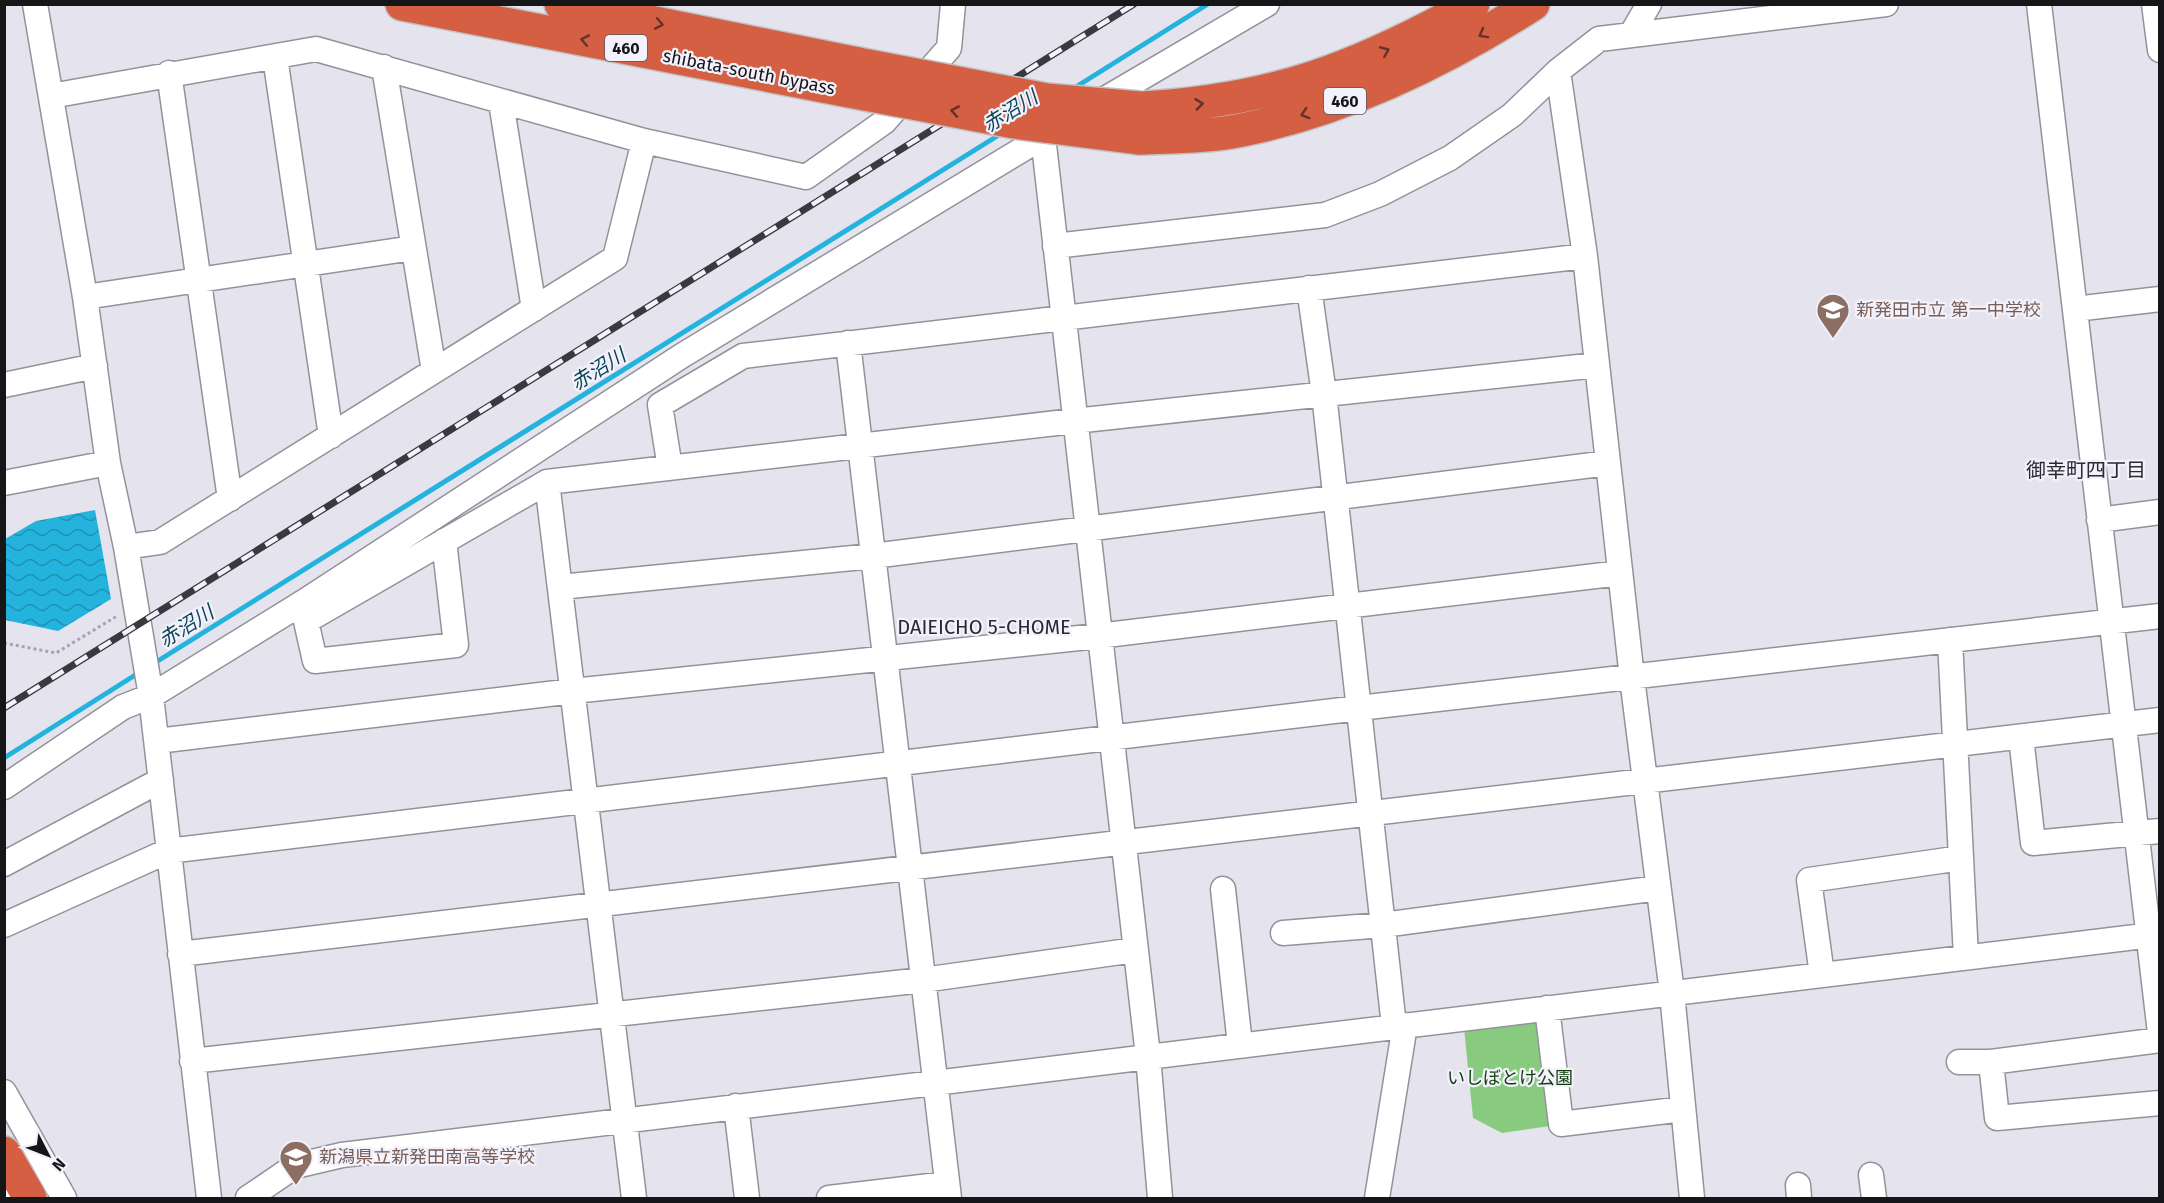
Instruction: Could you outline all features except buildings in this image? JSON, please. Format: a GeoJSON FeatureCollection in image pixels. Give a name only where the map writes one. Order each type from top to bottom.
{"type":"FeatureCollection","features":[{"type":"Feature","properties":{"kind":"highway","name":"shibata-south bypass"},"geometry":{"type":"LineString","coordinates":[[402,4],[854,78]]}},
{"type":"Feature","properties":{"kind":"highway","name":"shibata-south bypass"},"geometry":{"type":"LineString","coordinates":[[561,4],[854,78]]}},
{"type":"Feature","properties":{"kind":"highway","name":"460"},"geometry":{"type":"LineString","coordinates":[[1139,123],[1286,88],[1344,68],[1403,43],[1473,4]]}},
{"type":"Feature","properties":{"kind":"highway","name":"460"},"geometry":{"type":"LineString","coordinates":[[854,78],[1014,122],[1139,123],[1197,137],[1241,131],[1356,97],[1417,70],[1533,4]]}},
{"type":"Feature","properties":{"kind":"highway"},"geometry":{"type":"LineString","coordinates":[[4,1153],[30,1198]]}},
{"type":"Feature","properties":{"kind":"street"},"geometry":{"type":"LineString","coordinates":[[35,4],[86,297],[108,463],[126,547],[133,605],[151,696],[209,1198]]}},
{"type":"Feature","properties":{"kind":"street"},"geometry":{"type":"LineString","coordinates":[[51,96],[316,49],[644,141],[806,177],[884,122],[949,48],[953,4]]}},
{"type":"Feature","properties":{"kind":"street"},"geometry":{"type":"LineString","coordinates":[[304,612],[683,355],[1043,136],[1267,4]]}},
{"type":"Feature","properties":{"kind":"street"},"geometry":{"type":"LineString","coordinates":[[1631,35],[1649,4]]}},
{"type":"Feature","properties":{"kind":"street"},"geometry":{"type":"LineString","coordinates":[[1055,246],[1324,215],[1380,194],[1450,158],[1512,115],[1558,71],[1599,39],[1886,4]]}},
{"type":"Feature","properties":{"kind":"street"},"geometry":{"type":"LineString","coordinates":[[2039,4],[2135,833],[2153,934],[2160,1033]]}},
{"type":"Feature","properties":{"kind":"street"},"geometry":{"type":"LineString","coordinates":[[2154,4],[2160,50]]}},
{"type":"Feature","properties":{"kind":"street"},"geometry":{"type":"LineString","coordinates":[[275,57],[331,436]]}},
{"type":"Feature","properties":{"kind":"street"},"geometry":{"type":"LineString","coordinates":[[384,67],[434,372]]}},
{"type":"Feature","properties":{"kind":"street"},"geometry":{"type":"LineString","coordinates":[[1558,71],[1585,256],[1644,781],[1672,993],[1692,1198]]}},
{"type":"Feature","properties":{"kind":"street"},"geometry":{"type":"LineString","coordinates":[[168,74],[230,499]]}},
{"type":"Feature","properties":{"kind":"street"},"geometry":{"type":"LineString","coordinates":[[501,102],[534,309]]}},
{"type":"Feature","properties":{"kind":"street"},"geometry":{"type":"LineString","coordinates":[[1043,136],[1098,636],[1148,1056],[1160,1198]]}},
{"type":"Feature","properties":{"kind":"street"},"geometry":{"type":"LineString","coordinates":[[126,547],[160,543],[615,258],[644,141]]}},
{"type":"Feature","properties":{"kind":"street"},"geometry":{"type":"LineString","coordinates":[[86,297],[413,248]]}},
{"type":"Feature","properties":{"kind":"street"},"geometry":{"type":"LineString","coordinates":[[670,468],[660,405],[743,356],[1585,256]]}},
{"type":"Feature","properties":{"kind":"street"},"geometry":{"type":"LineString","coordinates":[[1310,288],[1336,498],[1383,925],[1400,1026],[1377,1198]]}},
{"type":"Feature","properties":{"kind":"street"},"geometry":{"type":"LineString","coordinates":[[2074,309],[2160,299]]}},
{"type":"Feature","properties":{"kind":"street"},"geometry":{"type":"LineString","coordinates":[[829,1198],[948,1191],[848,343]]}},
{"type":"Feature","properties":{"kind":"street"},"geometry":{"type":"LineString","coordinates":[[4,787],[123,707],[151,696],[304,612],[444,541],[547,482],[1074,421],[1597,365]]}},
{"type":"Feature","properties":{"kind":"street"},"geometry":{"type":"LineString","coordinates":[[4,386],[95,366]]}},
{"type":"Feature","properties":{"kind":"street"},"geometry":{"type":"LineString","coordinates":[[4,483],[108,463]]}},
{"type":"Feature","properties":{"kind":"street"},"geometry":{"type":"LineString","coordinates":[[560,587],[873,556],[1086,527],[1608,463]]}},
{"type":"Feature","properties":{"kind":"street"},"geometry":{"type":"LineString","coordinates":[[547,482],[627,1119],[634,1198]]}},
{"type":"Feature","properties":{"kind":"street"},"geometry":{"type":"LineString","coordinates":[[2099,520],[2160,512]]}},
{"type":"Feature","properties":{"kind":"street"},"geometry":{"type":"LineString","coordinates":[[304,612],[315,661],[456,645],[444,541]]}},
{"type":"Feature","properties":{"kind":"street"},"geometry":{"type":"LineString","coordinates":[[157,741],[573,691],[1098,636],[1620,573]]}},
{"type":"Feature","properties":{"kind":"street"},"geometry":{"type":"LineString","coordinates":[[4,926],[168,851],[1359,708],[2160,616]]}},
{"type":"Feature","properties":{"kind":"street"},"geometry":{"type":"LineString","coordinates":[[1950,640],[1966,957]]}},
{"type":"Feature","properties":{"kind":"street"},"geometry":{"type":"LineString","coordinates":[[180,954],[2160,720]]}},
{"type":"Feature","properties":{"kind":"street"},"geometry":{"type":"LineString","coordinates":[[2020,737],[2033,843],[2160,831]]}},
{"type":"Feature","properties":{"kind":"street"},"geometry":{"type":"LineString","coordinates":[[4,864],[160,780]]}},
{"type":"Feature","properties":{"kind":"street"},"geometry":{"type":"LineString","coordinates":[[1822,975],[1809,880],[1961,858]]}},
{"type":"Feature","properties":{"kind":"street"},"geometry":{"type":"LineString","coordinates":[[1283,933],[1383,925],[1658,888]]}},
{"type":"Feature","properties":{"kind":"street"},"geometry":{"type":"LineString","coordinates":[[1223,889],[1240,1045]]}},
{"type":"Feature","properties":{"kind":"street"},"geometry":{"type":"LineString","coordinates":[[248,1198],[296,1166],[342,1155],[515,1136],[627,1119],[2153,934]]}},
{"type":"Feature","properties":{"kind":"street"},"geometry":{"type":"LineString","coordinates":[[192,1061],[613,1012],[923,980],[1135,950]]}},
{"type":"Feature","properties":{"kind":"street"},"geometry":{"type":"LineString","coordinates":[[1547,1008],[1561,1124],[1683,1109]]}},
{"type":"Feature","properties":{"kind":"street"},"geometry":{"type":"LineString","coordinates":[[1959,1062],[1991,1062],[2160,1040]]}},
{"type":"Feature","properties":{"kind":"street"},"geometry":{"type":"LineString","coordinates":[[1991,1062],[1996,1118],[2160,1103]]}},
{"type":"Feature","properties":{"kind":"street"},"geometry":{"type":"LineString","coordinates":[[4,1092],[64,1198]]}},
{"type":"Feature","properties":{"kind":"street"},"geometry":{"type":"LineString","coordinates":[[736,1106],[747,1198]]}},
{"type":"Feature","properties":{"kind":"street"},"geometry":{"type":"LineString","coordinates":[[4,1192],[9,1198]]}},
{"type":"Feature","properties":{"kind":"path"},"geometry":{"type":"LineString","coordinates":[[4,643],[56,653],[133,605]]}},
{"type":"Feature","properties":{"kind":"green space","name":"いしぼとけ公園"},"geometry":{"type":"Polygon","coordinates":[[[1542,1017],[1557,1125],[1502,1133],[1473,1118],[1464,1028],[1542,1017]]]}},
{"type":"Feature","properties":{"kind":"water"},"geometry":{"type":"Polygon","coordinates":[[[95,510],[111,599],[58,631],[5,620],[5,539],[36,521],[95,510]]]}},
{"type":"Feature","properties":{"kind":"waterway","name":"赤沼川"},"geometry":{"type":"LineString","coordinates":[[1071,90],[1208,4]]}},
{"type":"Feature","properties":{"kind":"waterway","name":"赤沼川"},"geometry":{"type":"LineString","coordinates":[[153,664],[1002,133]]}},
{"type":"Feature","properties":{"kind":"waterway","name":"赤沼川"},"geometry":{"type":"LineString","coordinates":[[4,758],[140,672]]}},
{"type":"Feature","properties":{"kind":"railway"},"geometry":{"type":"LineString","coordinates":[[4,708],[1134,4]]}},
{"type":"Feature","properties":{"kind":"place","name":"新発田市立 第一中学校"},"geometry":{"type":"Point","coordinates":[1833,339]}},
{"type":"Feature","properties":{"kind":"place","name":"新潟県立新発田南高等学校"},"geometry":{"type":"Point","coordinates":[296,1186]}},
{"type":"Feature","properties":{"kind":"district","name":"御幸町四丁目"},"geometry":{"type":"Point","coordinates":[2086,470]}},
{"type":"Feature","properties":{"kind":"district","name":"DAIEICHO 5-CHOME"},"geometry":{"type":"Point","coordinates":[984,627]}}]}
